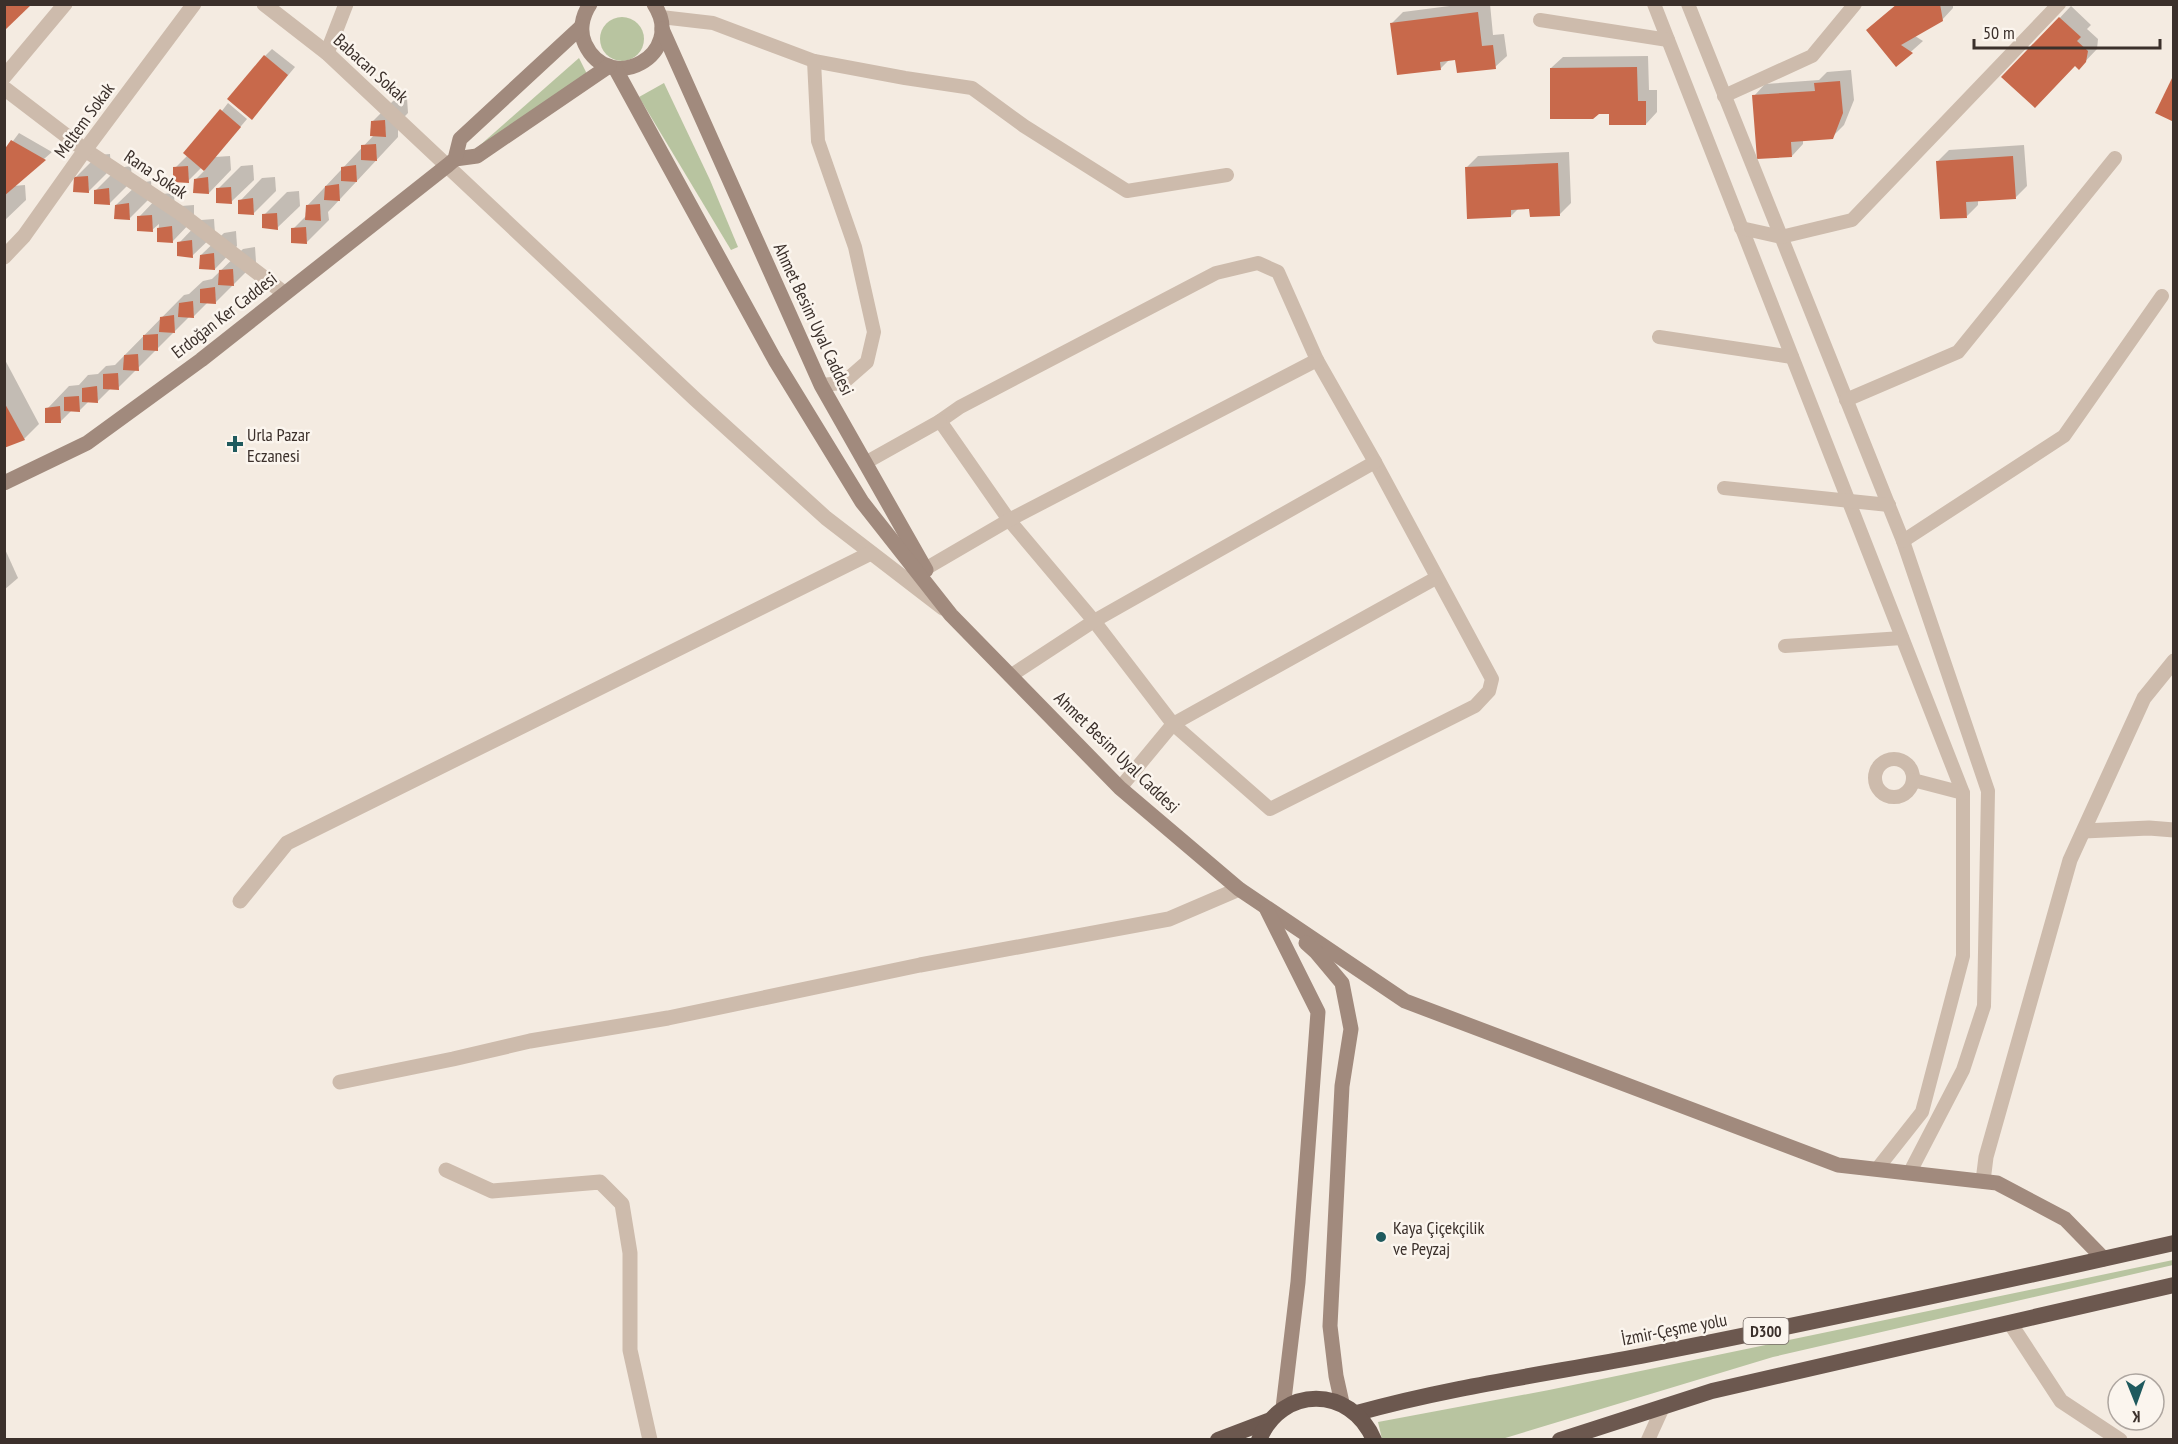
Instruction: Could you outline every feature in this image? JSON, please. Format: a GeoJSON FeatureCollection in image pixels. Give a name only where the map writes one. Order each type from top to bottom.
{"type":"FeatureCollection","features":[{"type":"Feature","properties":{"kind":"highway","name":"İzmir-Çeşme yolu"},"geometry":{"type":"LineString","coordinates":[[1357,1413],[1406,1399],[1640,1356],[1974,1289],[2174,1243]]}},
{"type":"Feature","properties":{"kind":"highway"},"geometry":{"type":"LineString","coordinates":[[1560,1440],[1712,1391],[2174,1285]]}},
{"type":"Feature","properties":{"kind":"highway"},"geometry":{"type":"LineString","coordinates":[[1218,1440],[1268,1421],[1283,1408],[1302,1399],[1322,1398],[1342,1403],[1357,1413],[1367,1425],[1374,1440]]}},
{"type":"Feature","properties":{"kind":"highway"},"geometry":{"type":"LineString","coordinates":[[1258,1440],[1268,1421]]}},
{"type":"Feature","properties":{"kind":"main road"},"geometry":{"type":"LineString","coordinates":[[584,12],[583,40],[589,51],[598,61],[612,67],[627,69],[648,60],[660,41],[659,17]]}},
{"type":"Feature","properties":{"kind":"main road","name":"Erdoğan Ker Caddesi"},"geometry":{"type":"LineString","coordinates":[[451,162],[460,139],[584,12]]}},
{"type":"Feature","properties":{"kind":"main road","name":"Ahmet Besim Uyal Caddesi"},"geometry":{"type":"LineString","coordinates":[[659,17],[821,386],[951,615]]}},
{"type":"Feature","properties":{"kind":"main road","name":"Erdoğan Ker Caddesi"},"geometry":{"type":"LineString","coordinates":[[4,483],[87,443],[201,360],[451,162],[477,156],[612,67]]}},
{"type":"Feature","properties":{"kind":"main road","name":"Ahmet Besim Uyal Caddesi"},"geometry":{"type":"LineString","coordinates":[[612,67],[775,360],[862,502],[951,615],[1120,788],[1239,889],[1265,907]]}},
{"type":"Feature","properties":{"kind":"main road"},"geometry":{"type":"LineString","coordinates":[[1265,907],[1405,1000],[1838,1165],[1997,1183],[2065,1219],[2104,1259]]}},
{"type":"Feature","properties":{"kind":"main road"},"geometry":{"type":"LineString","coordinates":[[1265,907],[1316,952],[1342,984],[1351,1029],[1342,1086],[1330,1326],[1342,1403]]}},
{"type":"Feature","properties":{"kind":"main road"},"geometry":{"type":"LineString","coordinates":[[1265,907],[1318,1012],[1298,1282],[1283,1408]]}},
{"type":"Feature","properties":{"kind":"street"},"geometry":{"type":"LineString","coordinates":[[4,77],[65,4]]}},
{"type":"Feature","properties":{"kind":"street","name":"Meltem Sokak"},"geometry":{"type":"LineString","coordinates":[[4,257],[24,236],[194,4]]}},
{"type":"Feature","properties":{"kind":"street","name":"Babacan Sokak"},"geometry":{"type":"LineString","coordinates":[[264,4],[327,53],[451,162],[695,399],[826,518],[951,615]]}},
{"type":"Feature","properties":{"kind":"street"},"geometry":{"type":"LineString","coordinates":[[327,53],[346,4]]}},
{"type":"Feature","properties":{"kind":"street","name":"Rana Sokak"},"geometry":{"type":"LineString","coordinates":[[4,88],[85,150],[180,213],[284,293]]}},
{"type":"Feature","properties":{"kind":"street"},"geometry":{"type":"LineString","coordinates":[[240,901],[287,843],[871,553]]}},
{"type":"Feature","properties":{"kind":"street"},"geometry":{"type":"LineString","coordinates":[[1983,1181],[1986,1157],[2070,860],[2144,698],[2174,661]]}},
{"type":"Feature","properties":{"kind":"street"},"geometry":{"type":"LineString","coordinates":[[2084,831],[2149,828],[2174,830]]}},
{"type":"Feature","properties":{"kind":"street"},"geometry":{"type":"LineString","coordinates":[[340,1082],[530,1041],[668,1018],[920,965],[1169,919],[1239,889]]}},
{"type":"Feature","properties":{"kind":"street"},"geometry":{"type":"LineString","coordinates":[[446,1170],[492,1191],[600,1182],[622,1204],[630,1253],[630,1350],[650,1440]]}},
{"type":"Feature","properties":{"kind":"street"},"geometry":{"type":"LineString","coordinates":[[2010,1323],[2061,1401],[2120,1440]]}},
{"type":"Feature","properties":{"kind":"lane"},"geometry":{"type":"LineString","coordinates":[[1654,4],[1963,793],[1963,956],[1922,1112],[1877,1168]]}},
{"type":"Feature","properties":{"kind":"lane"},"geometry":{"type":"LineString","coordinates":[[1688,4],[1903,541],[1988,791],[1984,1006],[1963,1071],[1910,1172]]}},
{"type":"Feature","properties":{"kind":"lane"},"geometry":{"type":"LineString","coordinates":[[1724,96],[1812,56],[1855,4]]}},
{"type":"Feature","properties":{"kind":"lane"},"geometry":{"type":"LineString","coordinates":[[1741,228],[1781,237],[1852,220],[2059,4]]}},
{"type":"Feature","properties":{"kind":"lane"},"geometry":{"type":"LineString","coordinates":[[659,17],[713,23],[814,61],[972,88],[1024,126],[1126,191],[1227,175]]}},
{"type":"Feature","properties":{"kind":"lane"},"geometry":{"type":"LineString","coordinates":[[1540,20],[1668,40]]}},
{"type":"Feature","properties":{"kind":"lane"},"geometry":{"type":"LineString","coordinates":[[814,61],[818,141],[855,247],[874,332],[867,362],[843,383],[821,386]]}},
{"type":"Feature","properties":{"kind":"lane"},"geometry":{"type":"LineString","coordinates":[[1846,400],[1958,352],[2115,158]]}},
{"type":"Feature","properties":{"kind":"lane"},"geometry":{"type":"LineString","coordinates":[[865,463],[940,421],[960,407],[1216,273],[1258,263],[1278,272],[1317,360],[1492,679],[1489,691],[1475,706],[1270,808],[1173,724],[1094,621],[1009,520],[940,421]]}},
{"type":"Feature","properties":{"kind":"lane"},"geometry":{"type":"LineString","coordinates":[[1903,541],[2064,436],[2162,296]]}},
{"type":"Feature","properties":{"kind":"lane"},"geometry":{"type":"LineString","coordinates":[[1659,337],[1792,357]]}},
{"type":"Feature","properties":{"kind":"lane"},"geometry":{"type":"LineString","coordinates":[[925,568],[1009,520],[1317,360]]}},
{"type":"Feature","properties":{"kind":"lane"},"geometry":{"type":"LineString","coordinates":[[1010,676],[1094,621],[1375,462]]}},
{"type":"Feature","properties":{"kind":"lane"},"geometry":{"type":"LineString","coordinates":[[1724,488],[1889,505]]}},
{"type":"Feature","properties":{"kind":"lane"},"geometry":{"type":"LineString","coordinates":[[1120,788],[1173,724],[1436,578]]}},
{"type":"Feature","properties":{"kind":"lane"},"geometry":{"type":"LineString","coordinates":[[1785,646],[1902,638]]}},
{"type":"Feature","properties":{"kind":"lane"},"geometry":{"type":"LineString","coordinates":[[1913,780],[1963,793]]}},
{"type":"Feature","properties":{"kind":"lane"},"geometry":{"type":"LineString","coordinates":[[1648,1440],[1663,1407]]}},
{"type":"Feature","properties":{"kind":"green space"},"geometry":{"type":"Polygon","coordinates":[[[622,17],[631,18],[638,23],[643,30],[643,48],[638,55],[631,60],[622,61],[613,60],[606,55],[601,48],[600,39],[601,30],[606,23],[613,18],[622,17]]]}},
{"type":"Feature","properties":{"kind":"green space"},"geometry":{"type":"Polygon","coordinates":[[[579,58],[591,82],[470,154],[579,58]]]}},
{"type":"Feature","properties":{"kind":"green space"},"geometry":{"type":"Polygon","coordinates":[[[664,83],[710,180],[738,247],[731,250],[639,97],[664,83]]]}},
{"type":"Feature","properties":{"kind":"green space"},"geometry":{"type":"Polygon","coordinates":[[[2173,1260],[2173,1265],[1773,1357],[1502,1439],[1382,1439],[1378,1422],[1549,1390],[2173,1260]]]}},
{"type":"Feature","properties":{"kind":"building"},"geometry":{"type":"Polygon","coordinates":[[[4,4],[32,4],[4,31],[4,4]]]}},
{"type":"Feature","properties":{"kind":"building"},"geometry":{"type":"Polygon","coordinates":[[[1897,4],[1940,4],[1943,21],[1901,45],[1913,53],[1896,67],[1866,30],[1897,4]]]}},
{"type":"Feature","properties":{"kind":"building"},"geometry":{"type":"Polygon","coordinates":[[[1478,12],[1482,46],[1493,45],[1496,69],[1457,73],[1455,60],[1440,62],[1441,70],[1397,75],[1390,23],[1478,12]]]}},
{"type":"Feature","properties":{"kind":"building"},"geometry":{"type":"Polygon","coordinates":[[[2059,17],[2081,37],[2077,41],[2088,51],[2086,62],[2079,70],[2075,66],[2035,108],[2001,77],[2059,17]]]}},
{"type":"Feature","properties":{"kind":"building"},"geometry":{"type":"Polygon","coordinates":[[[264,55],[288,75],[252,120],[227,99],[264,55]]]}},
{"type":"Feature","properties":{"kind":"building"},"geometry":{"type":"Polygon","coordinates":[[[1637,67],[1638,101],[1646,101],[1646,125],[1609,125],[1609,114],[1599,114],[1593,119],[1550,119],[1550,68],[1637,67]]]}},
{"type":"Feature","properties":{"kind":"building"},"geometry":{"type":"Polygon","coordinates":[[[2174,74],[2174,122],[2155,113],[2174,74]]]}},
{"type":"Feature","properties":{"kind":"building"},"geometry":{"type":"Polygon","coordinates":[[[1840,81],[1843,113],[1833,139],[1791,142],[1792,157],[1757,159],[1752,95],[1815,91],[1814,83],[1840,81]]]}},
{"type":"Feature","properties":{"kind":"building"},"geometry":{"type":"Polygon","coordinates":[[[220,109],[241,127],[204,171],[183,153],[220,109]]]}},
{"type":"Feature","properties":{"kind":"building"},"geometry":{"type":"Polygon","coordinates":[[[385,120],[386,137],[370,136],[371,121],[385,120]]]}},
{"type":"Feature","properties":{"kind":"building"},"geometry":{"type":"Polygon","coordinates":[[[11,140],[46,160],[4,196],[4,150],[11,140]]]}},
{"type":"Feature","properties":{"kind":"building"},"geometry":{"type":"Polygon","coordinates":[[[376,144],[377,161],[361,160],[361,145],[376,144]]]}},
{"type":"Feature","properties":{"kind":"building"},"geometry":{"type":"Polygon","coordinates":[[[2013,156],[2016,199],[1966,202],[1967,218],[1940,219],[1936,161],[2013,156]]]}},
{"type":"Feature","properties":{"kind":"building"},"geometry":{"type":"Polygon","coordinates":[[[1558,163],[1560,216],[1530,217],[1529,209],[1511,210],[1511,217],[1467,219],[1465,167],[1558,163]]]}},
{"type":"Feature","properties":{"kind":"building"},"geometry":{"type":"Polygon","coordinates":[[[356,165],[357,182],[341,181],[341,167],[356,165]]]}},
{"type":"Feature","properties":{"kind":"building"},"geometry":{"type":"Polygon","coordinates":[[[188,166],[189,183],[173,182],[173,167],[188,166]]]}},
{"type":"Feature","properties":{"kind":"building"},"geometry":{"type":"Polygon","coordinates":[[[88,176],[89,193],[73,192],[74,177],[88,176]]]}},
{"type":"Feature","properties":{"kind":"building"},"geometry":{"type":"Polygon","coordinates":[[[208,177],[209,194],[193,193],[194,179],[208,177]]]}},
{"type":"Feature","properties":{"kind":"building"},"geometry":{"type":"Polygon","coordinates":[[[339,184],[340,201],[324,200],[325,186],[339,184]]]}},
{"type":"Feature","properties":{"kind":"building"},"geometry":{"type":"Polygon","coordinates":[[[231,187],[232,204],[216,203],[216,188],[231,187]]]}},
{"type":"Feature","properties":{"kind":"building"},"geometry":{"type":"Polygon","coordinates":[[[109,188],[110,205],[94,204],[94,190],[109,188]]]}},
{"type":"Feature","properties":{"kind":"building"},"geometry":{"type":"Polygon","coordinates":[[[253,198],[254,215],[238,214],[238,200],[253,198]]]}},
{"type":"Feature","properties":{"kind":"building"},"geometry":{"type":"Polygon","coordinates":[[[129,203],[130,220],[114,219],[115,205],[129,203]]]}},
{"type":"Feature","properties":{"kind":"building"},"geometry":{"type":"Polygon","coordinates":[[[320,204],[321,221],[305,220],[306,205],[320,204]]]}},
{"type":"Feature","properties":{"kind":"building"},"geometry":{"type":"Polygon","coordinates":[[[277,213],[278,230],[262,228],[262,214],[277,213]]]}},
{"type":"Feature","properties":{"kind":"building"},"geometry":{"type":"Polygon","coordinates":[[[152,215],[153,232],[137,231],[137,216],[152,215]]]}},
{"type":"Feature","properties":{"kind":"building"},"geometry":{"type":"Polygon","coordinates":[[[172,226],[173,243],[157,242],[157,228],[172,226]]]}},
{"type":"Feature","properties":{"kind":"building"},"geometry":{"type":"Polygon","coordinates":[[[306,227],[307,244],[291,243],[291,228],[306,227]]]}},
{"type":"Feature","properties":{"kind":"building"},"geometry":{"type":"Polygon","coordinates":[[[192,240],[193,258],[177,256],[177,242],[192,240]]]}},
{"type":"Feature","properties":{"kind":"building"},"geometry":{"type":"Polygon","coordinates":[[[214,253],[215,270],[199,269],[200,255],[214,253]]]}},
{"type":"Feature","properties":{"kind":"building"},"geometry":{"type":"Polygon","coordinates":[[[233,269],[234,286],[218,285],[219,270],[233,269]]]}},
{"type":"Feature","properties":{"kind":"building"},"geometry":{"type":"Polygon","coordinates":[[[215,287],[216,304],[200,303],[200,289],[215,287]]]}},
{"type":"Feature","properties":{"kind":"building"},"geometry":{"type":"Polygon","coordinates":[[[193,301],[194,318],[178,317],[179,303],[193,301]]]}},
{"type":"Feature","properties":{"kind":"building"},"geometry":{"type":"Polygon","coordinates":[[[174,315],[175,333],[159,332],[160,317],[174,315]]]}},
{"type":"Feature","properties":{"kind":"building"},"geometry":{"type":"Polygon","coordinates":[[[158,334],[158,351],[143,350],[143,335],[158,334]]]}},
{"type":"Feature","properties":{"kind":"building"},"geometry":{"type":"Polygon","coordinates":[[[138,354],[139,371],[123,370],[124,355],[138,354]]]}},
{"type":"Feature","properties":{"kind":"building"},"geometry":{"type":"Polygon","coordinates":[[[118,373],[119,390],[103,389],[103,374],[118,373]]]}},
{"type":"Feature","properties":{"kind":"building"},"geometry":{"type":"Polygon","coordinates":[[[97,386],[98,403],[82,402],[82,388],[97,386]]]}},
{"type":"Feature","properties":{"kind":"building"},"geometry":{"type":"Polygon","coordinates":[[[79,396],[80,412],[64,411],[64,397],[79,396]]]}},
{"type":"Feature","properties":{"kind":"building"},"geometry":{"type":"Polygon","coordinates":[[[4,402],[25,440],[4,448],[4,402]]]}},
{"type":"Feature","properties":{"kind":"building"},"geometry":{"type":"Polygon","coordinates":[[[60,406],[61,423],[45,423],[45,408],[60,406]]]}},
{"type":"Feature","properties":{"kind":"place","name":"Urla Pazar Eczanesi"},"geometry":{"type":"Point","coordinates":[235,444]}},
{"type":"Feature","properties":{"kind":"place","name":"Kaya Çiçekçilik ve Peyzaj"},"geometry":{"type":"Point","coordinates":[1381,1237]}}]}
